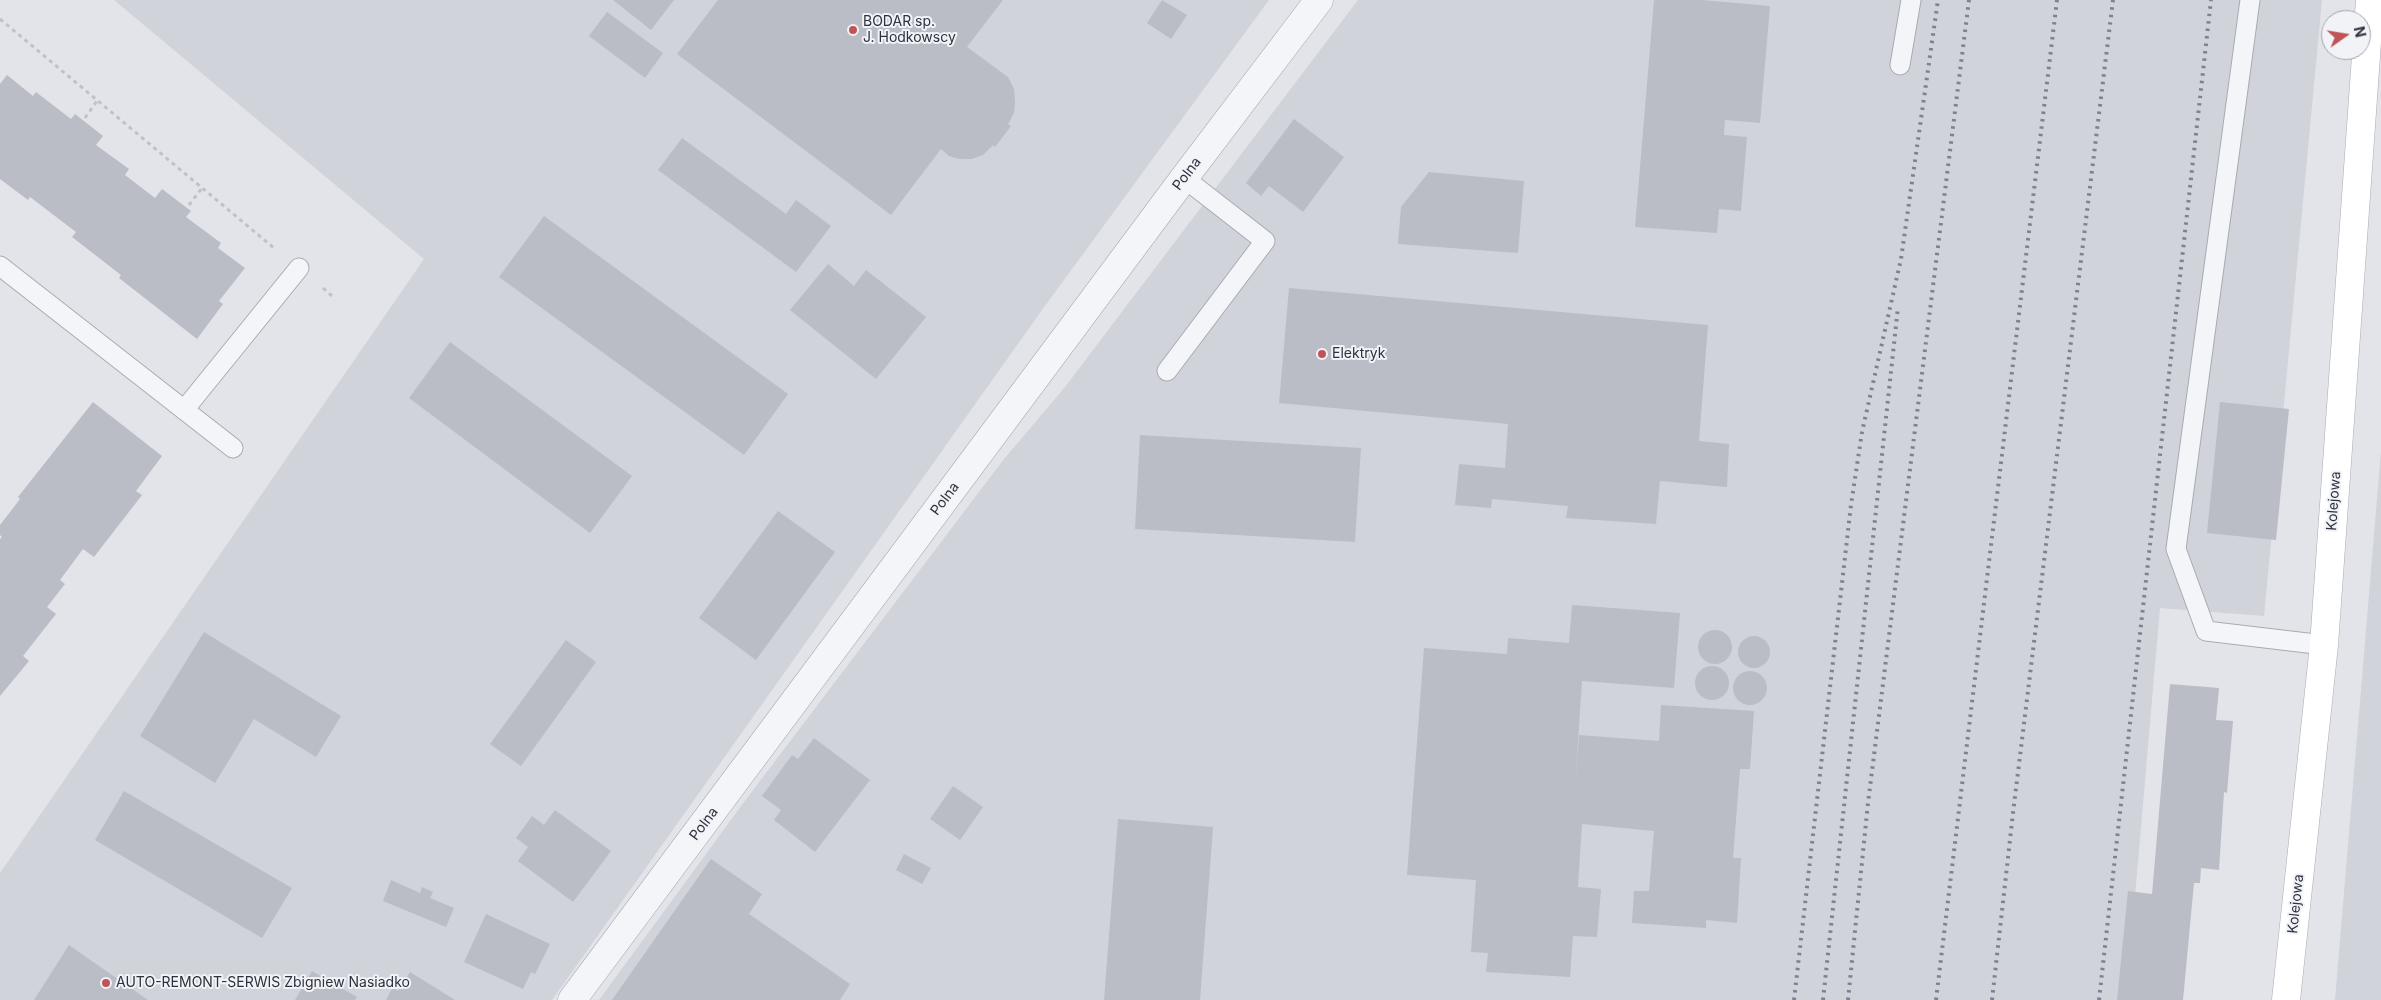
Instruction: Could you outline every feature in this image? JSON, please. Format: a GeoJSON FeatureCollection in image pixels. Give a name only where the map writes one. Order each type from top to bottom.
{"type":"FeatureCollection","features":[{"type":"Feature","properties":{"kind":"street","name":"Polna"},"geometry":{"type":"LineString","coordinates":[[572,1000],[1184,178],[1320,0]]}},
{"type":"Feature","properties":{"kind":"street","name":"Kolejowa"},"geometry":{"type":"LineString","coordinates":[[2286,1000],[2324,645],[2370,0]]}},
{"type":"Feature","properties":{"kind":"lane"},"geometry":{"type":"LineString","coordinates":[[1900,65],[1911,0]]}},
{"type":"Feature","properties":{"kind":"lane"},"geometry":{"type":"LineString","coordinates":[[2250,0],[2176,549],[2206,630],[2324,645]]}},
{"type":"Feature","properties":{"kind":"lane"},"geometry":{"type":"LineString","coordinates":[[1166,371],[1265,241],[1184,178]]}},
{"type":"Feature","properties":{"kind":"lane"},"geometry":{"type":"LineString","coordinates":[[0,266],[233,448]]}},
{"type":"Feature","properties":{"kind":"lane"},"geometry":{"type":"LineString","coordinates":[[184,410],[299,268]]}},
{"type":"Feature","properties":{"kind":"path"},"geometry":{"type":"LineString","coordinates":[[0,19],[332,296]]}},
{"type":"Feature","properties":{"kind":"path"},"geometry":{"type":"LineString","coordinates":[[85,118],[97,100]]}},
{"type":"Feature","properties":{"kind":"path"},"geometry":{"type":"LineString","coordinates":[[189,205],[202,188]]}},
{"type":"Feature","properties":{"kind":"shaded area"},"geometry":{"type":"Polygon","coordinates":[[[114,0],[1269,0],[1042,310],[552,1000],[0,1000],[0,873],[424,259],[114,0]]]}},
{"type":"Feature","properties":{"kind":"shaded area"},"geometry":{"type":"Polygon","coordinates":[[[1358,0],[2322,0],[2264,616],[2160,608],[2126,1000],[599,1000],[747,798],[1004,459],[1065,387],[1358,0]]]}},
{"type":"Feature","properties":{"kind":"shaded area"},"geometry":{"type":"Polygon","coordinates":[[[2381,451],[2381,1000],[2335,1000],[2381,451]]]}},
{"type":"Feature","properties":{"kind":"building"},"geometry":{"type":"Polygon","coordinates":[[[613,0],[674,0],[651,30],[613,0]]]}},
{"type":"Feature","properties":{"kind":"building"},"geometry":{"type":"Polygon","coordinates":[[[718,0],[1003,0],[967,47],[1008,77],[1014,89],[1015,102],[1014,113],[1008,124],[1011,126],[995,147],[993,145],[983,155],[972,159],[959,159],[949,156],[941,149],[891,215],[677,54],[718,0]]]}},
{"type":"Feature","properties":{"kind":"building"},"geometry":{"type":"Polygon","coordinates":[[[1162,0],[1187,15],[1171,39],[1147,23],[1162,0]]]}},
{"type":"Feature","properties":{"kind":"building"},"geometry":{"type":"Polygon","coordinates":[[[1654,0],[1701,0],[1770,6],[1760,123],[1725,120],[1724,135],[1747,137],[1741,211],[1719,209],[1717,233],[1635,227],[1654,0]]]}},
{"type":"Feature","properties":{"kind":"building"},"geometry":{"type":"Polygon","coordinates":[[[607,12],[663,53],[645,78],[589,36],[607,12]]]}},
{"type":"Feature","properties":{"kind":"building"},"geometry":{"type":"Polygon","coordinates":[[[7,75],[33,96],[36,92],[71,119],[75,114],[103,136],[96,145],[129,169],[125,175],[155,198],[162,189],[191,211],[186,217],[221,243],[218,248],[245,268],[219,301],[223,304],[197,339],[119,278],[121,275],[72,237],[76,232],[30,197],[28,200],[0,179],[0,84],[7,75]]]}},
{"type":"Feature","properties":{"kind":"building"},"geometry":{"type":"Polygon","coordinates":[[[1294,119],[1344,157],[1303,212],[1269,186],[1261,196],[1246,183],[1294,119]]]}},
{"type":"Feature","properties":{"kind":"building"},"geometry":{"type":"Polygon","coordinates":[[[682,138],[786,214],[796,200],[831,226],[796,272],[658,170],[682,138]]]}},
{"type":"Feature","properties":{"kind":"building"},"geometry":{"type":"Polygon","coordinates":[[[1429,172],[1524,181],[1518,253],[1398,244],[1401,207],[1429,172]]]}},
{"type":"Feature","properties":{"kind":"building"},"geometry":{"type":"Polygon","coordinates":[[[544,216],[788,394],[744,455],[499,277],[544,216]]]}},
{"type":"Feature","properties":{"kind":"building"},"geometry":{"type":"Polygon","coordinates":[[[828,264],[854,286],[866,270],[926,317],[876,379],[790,310],[828,264]]]}},
{"type":"Feature","properties":{"kind":"building"},"geometry":{"type":"Polygon","coordinates":[[[1289,288],[1708,325],[1699,441],[1729,444],[1727,487],[1660,481],[1656,524],[1566,518],[1568,506],[1492,499],[1491,508],[1455,505],[1459,464],[1505,468],[1508,424],[1279,403],[1289,288]]]}},
{"type":"Feature","properties":{"kind":"building"},"geometry":{"type":"Polygon","coordinates":[[[450,342],[632,476],[590,533],[409,398],[450,342]]]}},
{"type":"Feature","properties":{"kind":"building"},"geometry":{"type":"Polygon","coordinates":[[[93,402],[162,456],[136,491],[142,495],[94,557],[83,549],[60,580],[65,584],[47,607],[56,614],[23,656],[29,661],[0,696],[0,539],[2,537],[0,535],[0,525],[20,499],[18,497],[93,402]]]}},
{"type":"Feature","properties":{"kind":"building"},"geometry":{"type":"Polygon","coordinates":[[[2220,402],[2289,409],[2276,540],[2207,533],[2220,402]]]}},
{"type":"Feature","properties":{"kind":"building"},"geometry":{"type":"Polygon","coordinates":[[[1140,435],[1361,448],[1355,542],[1135,529],[1140,435]]]}},
{"type":"Feature","properties":{"kind":"building"},"geometry":{"type":"Polygon","coordinates":[[[778,511],[835,552],[756,660],[699,618],[778,511]]]}},
{"type":"Feature","properties":{"kind":"building"},"geometry":{"type":"Polygon","coordinates":[[[1572,605],[1680,613],[1674,688],[1582,681],[1575,787],[1579,735],[1659,741],[1661,705],[1754,711],[1750,769],[1740,769],[1733,858],[1741,858],[1737,923],[1706,920],[1706,928],[1632,923],[1634,891],[1649,891],[1654,831],[1582,824],[1578,887],[1601,889],[1597,937],[1573,936],[1570,977],[1486,972],[1488,953],[1471,952],[1476,880],[1407,875],[1424,648],[1507,654],[1508,638],[1569,643],[1572,605]]]}},
{"type":"Feature","properties":{"kind":"building"},"geometry":{"type":"Polygon","coordinates":[[[1715,630],[1727,635],[1732,647],[1727,659],[1715,664],[1703,659],[1698,647],[1703,635],[1715,630]]]}},
{"type":"Feature","properties":{"kind":"building"},"geometry":{"type":"Polygon","coordinates":[[[204,632],[341,716],[316,757],[254,719],[215,783],[140,736],[204,632]]]}},
{"type":"Feature","properties":{"kind":"building"},"geometry":{"type":"Polygon","coordinates":[[[1754,636],[1765,641],[1770,652],[1765,663],[1754,668],[1743,663],[1738,652],[1743,641],[1754,636]]]}},
{"type":"Feature","properties":{"kind":"building"},"geometry":{"type":"Polygon","coordinates":[[[566,640],[596,662],[521,766],[490,744],[566,640]]]}},
{"type":"Feature","properties":{"kind":"building"},"geometry":{"type":"Polygon","coordinates":[[[1712,666],[1719,667],[1724,671],[1728,676],[1728,690],[1724,695],[1719,699],[1712,700],[1705,699],[1700,695],[1696,690],[1695,683],[1696,676],[1700,671],[1705,667],[1712,666]]]}},
{"type":"Feature","properties":{"kind":"building"},"geometry":{"type":"Polygon","coordinates":[[[1750,671],[1762,676],[1767,688],[1762,700],[1750,705],[1738,700],[1733,688],[1738,676],[1750,671]]]}},
{"type":"Feature","properties":{"kind":"building"},"geometry":{"type":"Polygon","coordinates":[[[2170,684],[2219,688],[2216,720],[2233,721],[2227,793],[2224,792],[2219,870],[2201,868],[2200,883],[2194,883],[2183,1000],[2117,1000],[2128,891],[2152,894],[2170,684]]]}},
{"type":"Feature","properties":{"kind":"building"},"geometry":{"type":"Polygon","coordinates":[[[814,738],[870,780],[815,852],[774,820],[781,810],[762,796],[792,755],[798,759],[814,738]]]}},
{"type":"Feature","properties":{"kind":"building"},"geometry":{"type":"Polygon","coordinates":[[[953,786],[983,807],[960,840],[930,819],[953,786]]]}},
{"type":"Feature","properties":{"kind":"building"},"geometry":{"type":"Polygon","coordinates":[[[124,791],[292,888],[262,938],[95,840],[124,791]]]}},
{"type":"Feature","properties":{"kind":"building"},"geometry":{"type":"Polygon","coordinates":[[[555,810],[611,851],[573,902],[518,861],[528,847],[516,838],[532,816],[544,825],[555,810]]]}},
{"type":"Feature","properties":{"kind":"building"},"geometry":{"type":"Polygon","coordinates":[[[1118,819],[1213,827],[1200,1000],[1104,1000],[1118,819]]]}},
{"type":"Feature","properties":{"kind":"building"},"geometry":{"type":"Polygon","coordinates":[[[904,854],[931,868],[922,884],[896,870],[904,854]]]}},
{"type":"Feature","properties":{"kind":"building"},"geometry":{"type":"Polygon","coordinates":[[[711,859],[762,894],[749,914],[850,984],[840,1000],[612,1000],[711,859]]]}},
{"type":"Feature","properties":{"kind":"building"},"geometry":{"type":"Polygon","coordinates":[[[391,880],[420,893],[422,887],[433,892],[430,898],[454,908],[446,927],[383,901],[391,880]]]}},
{"type":"Feature","properties":{"kind":"building"},"geometry":{"type":"Polygon","coordinates":[[[486,914],[550,944],[535,974],[531,972],[523,989],[464,962],[486,914]]]}},
{"type":"Feature","properties":{"kind":"building"},"geometry":{"type":"Polygon","coordinates":[[[69,945],[99,966],[148,1000],[34,1000],[69,945]]]}},
{"type":"Feature","properties":{"kind":"building"},"geometry":{"type":"Polygon","coordinates":[[[312,971],[357,997],[355,1000],[295,1000],[312,971]]]}},
{"type":"Feature","properties":{"kind":"building"},"geometry":{"type":"Polygon","coordinates":[[[410,972],[455,1000],[386,1000],[393,987],[398,991],[410,972]]]}},
{"type":"Feature","properties":{"kind":"railway"},"geometry":{"type":"LineString","coordinates":[[1794,1000],[1851,505],[1862,432],[1901,259],[1938,0]]}},
{"type":"Feature","properties":{"kind":"railway"},"geometry":{"type":"LineString","coordinates":[[1848,1000],[1868,803],[1969,0]]}},
{"type":"Feature","properties":{"kind":"railway"},"geometry":{"type":"LineString","coordinates":[[1936,1000],[2057,0]]}},
{"type":"Feature","properties":{"kind":"railway"},"geometry":{"type":"LineString","coordinates":[[1992,1000],[2013,813],[2113,0]]}},
{"type":"Feature","properties":{"kind":"railway"},"geometry":{"type":"LineString","coordinates":[[2099,1000],[2211,0]]}},
{"type":"Feature","properties":{"kind":"railway"},"geometry":{"type":"LineString","coordinates":[[1823,1000],[1898,307]]}},
{"type":"Feature","properties":{"kind":"place","name":"BODAR sp. J. Hodkowscy"},"geometry":{"type":"Point","coordinates":[853,30]}},
{"type":"Feature","properties":{"kind":"place","name":"Elektryk"},"geometry":{"type":"Point","coordinates":[1322,354]}},
{"type":"Feature","properties":{"kind":"place","name":"AUTO-REMONT-SERWIS Zbigniew Nasiadko"},"geometry":{"type":"Point","coordinates":[106,983]}}]}
